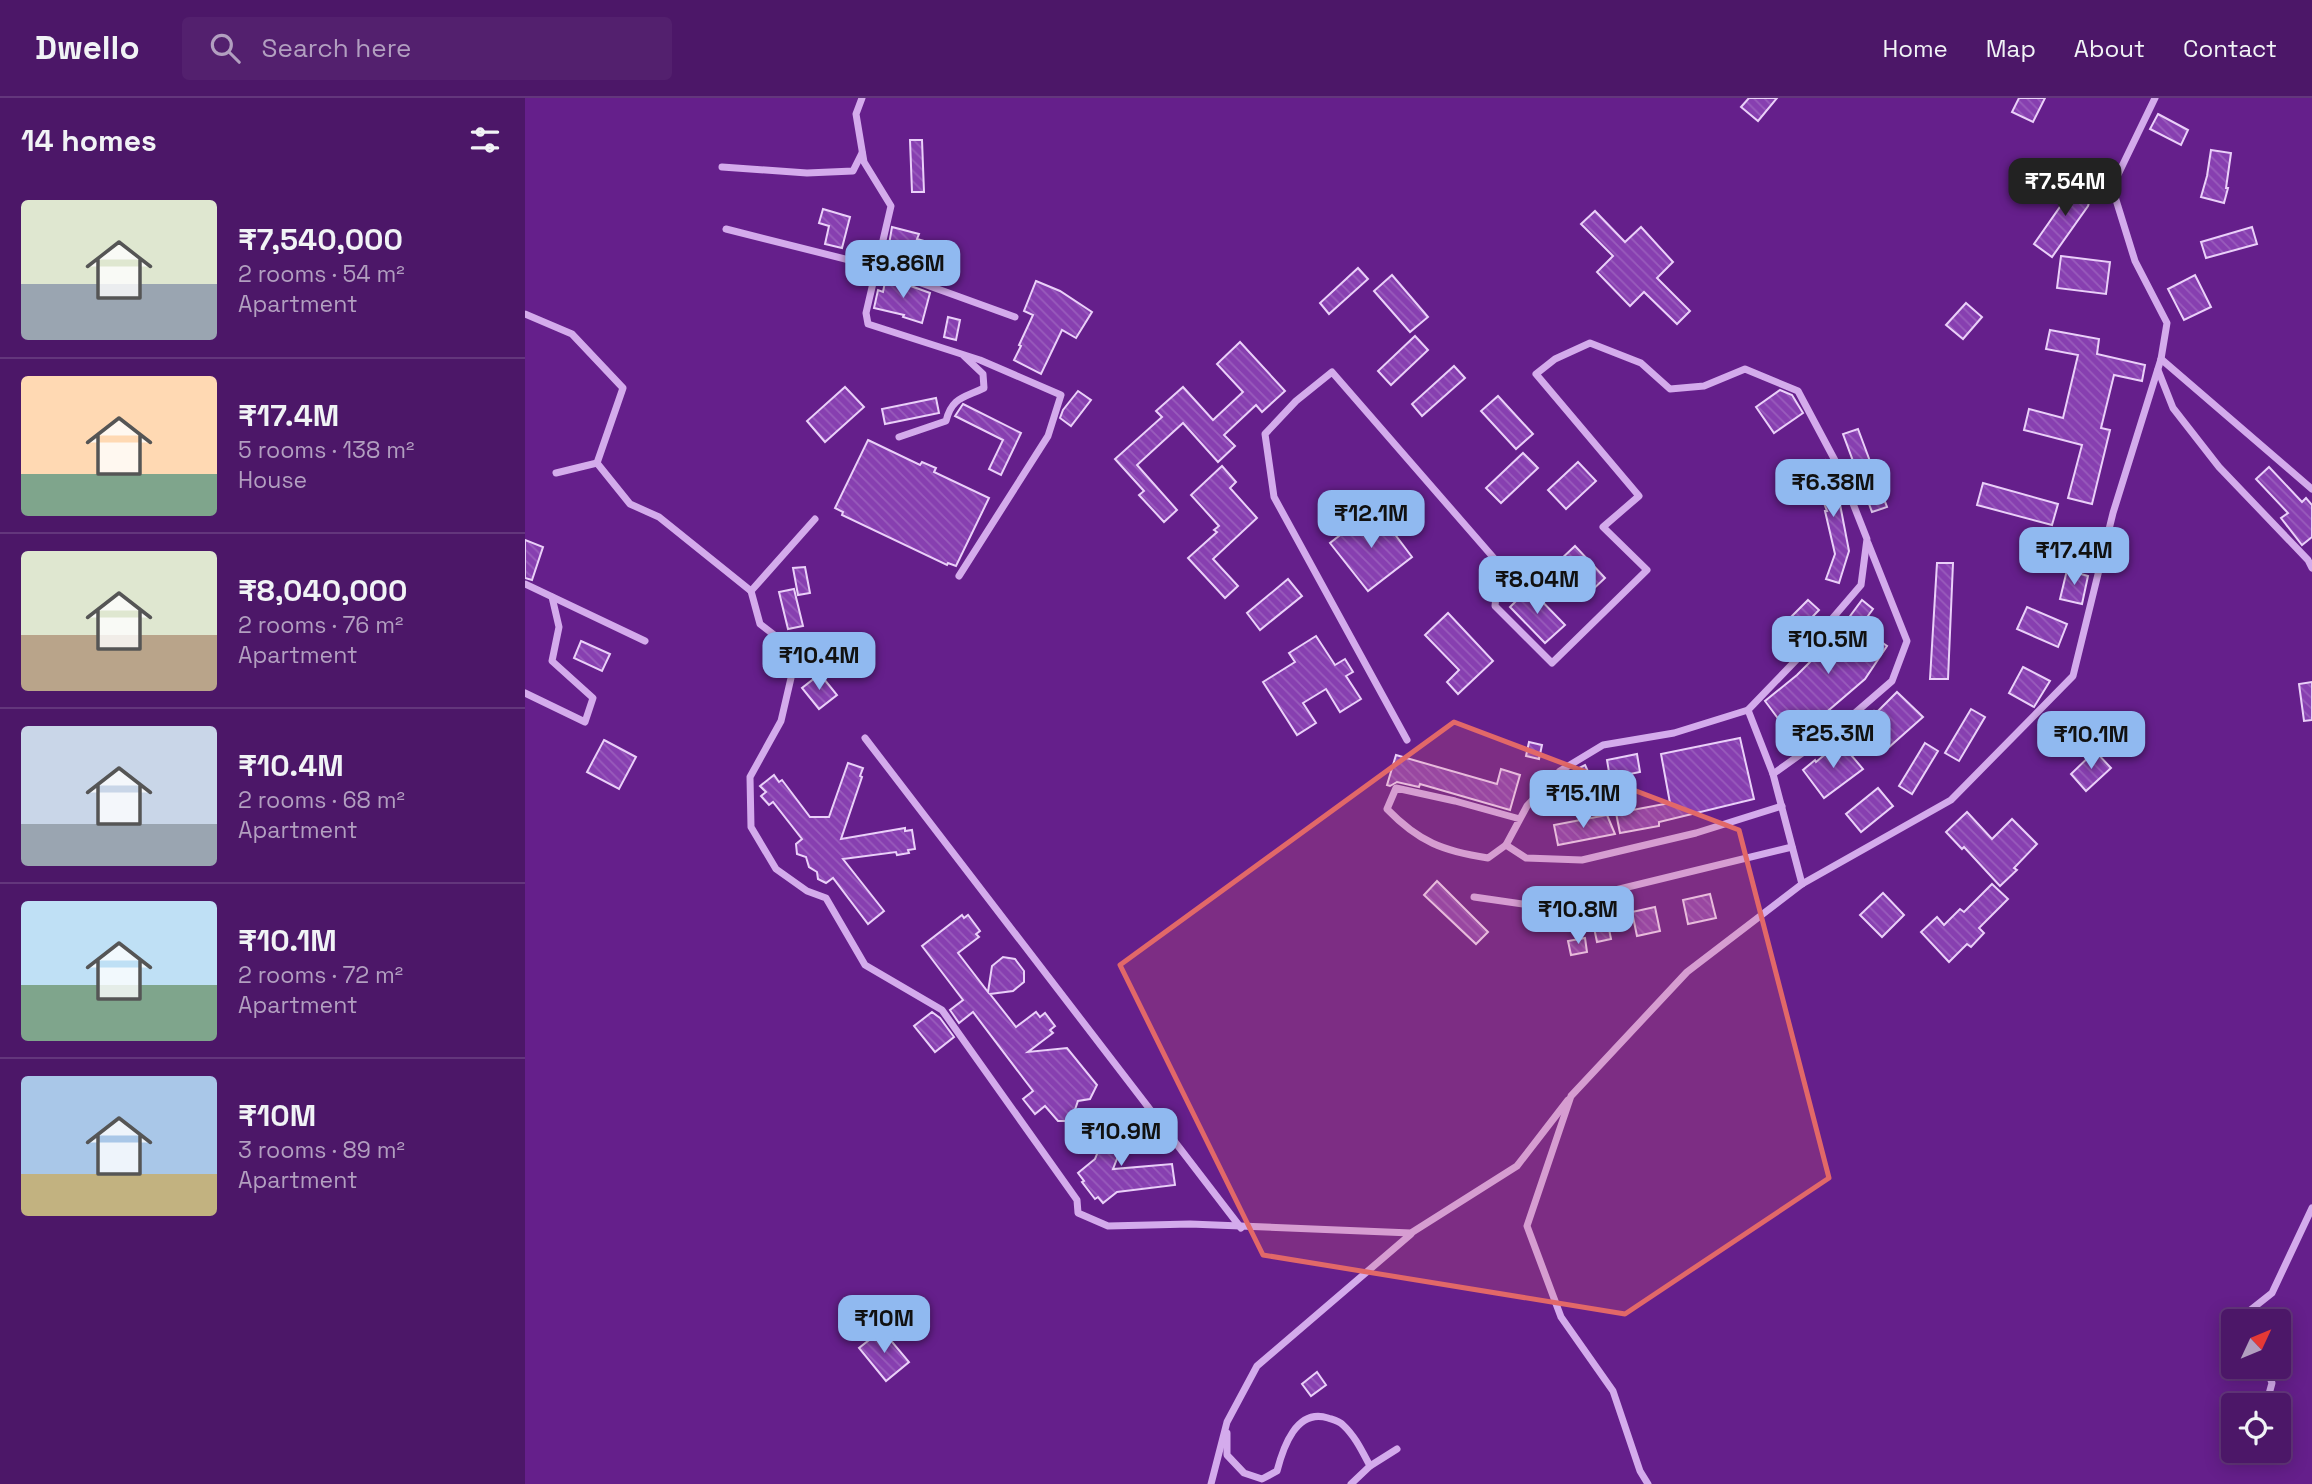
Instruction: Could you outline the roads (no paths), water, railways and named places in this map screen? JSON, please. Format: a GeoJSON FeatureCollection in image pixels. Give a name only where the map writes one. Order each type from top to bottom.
{"type":"FeatureCollection","features":[{"type":"Feature","properties":{"kind":"street"},"geometry":{"type":"LineString","coordinates":[[862,98],[856,114],[864,162],[891,206],[866,313],[868,324],[961,353],[1061,395],[1048,436],[959,576]]}},
{"type":"Feature","properties":{"kind":"street"},"geometry":{"type":"LineString","coordinates":[[1212,1484],[1227,1422],[1257,1366],[1411,1233],[1517,1166],[1571,1096],[1687,972],[1802,884],[1951,800],[2073,676],[2113,513],[2161,359],[2167,323],[2135,261],[2112,187],[2155,98]]}},
{"type":"Feature","properties":{"kind":"street"},"geometry":{"type":"LineString","coordinates":[[722,167],[807,173],[853,171],[863,152]]}},
{"type":"Feature","properties":{"kind":"street"},"geometry":{"type":"LineString","coordinates":[[726,229],[877,267],[1015,317]]}},
{"type":"Feature","properties":{"kind":"street"},"geometry":{"type":"LineString","coordinates":[[525,314],[572,334],[623,388],[597,463]]}},
{"type":"Feature","properties":{"kind":"street"},"geometry":{"type":"LineString","coordinates":[[1407,740],[1274,497],[1265,434],[1296,401],[1332,372],[1499,564],[1495,606],[1552,663],[1647,570],[1603,527],[1639,496],[1536,374],[1555,359],[1590,343],[1641,363],[1670,389],[1704,386],[1745,369],[1798,391],[1839,468],[1907,641],[1892,681],[1840,726],[1773,774]]}},
{"type":"Feature","properties":{"kind":"street"},"geometry":{"type":"LineString","coordinates":[[899,438],[946,421],[949,410],[959,397],[984,388],[983,374],[961,353]]}},
{"type":"Feature","properties":{"kind":"street"},"geometry":{"type":"LineString","coordinates":[[2161,359],[2312,489]]}},
{"type":"Feature","properties":{"kind":"street"},"geometry":{"type":"LineString","coordinates":[[2158,370],[2173,408],[2218,467],[2308,560],[2312,568]]}},
{"type":"Feature","properties":{"kind":"street"},"geometry":{"type":"LineString","coordinates":[[556,473],[597,463]]}},
{"type":"Feature","properties":{"kind":"street"},"geometry":{"type":"LineString","coordinates":[[597,463],[630,504],[659,517],[751,591],[760,624],[786,644],[792,678],[781,721],[750,777],[751,827],[776,869],[807,891],[826,898],[865,965],[942,1010],[1077,1200],[1078,1213],[1108,1226],[1190,1224],[1411,1233]]}},
{"type":"Feature","properties":{"kind":"street"},"geometry":{"type":"LineString","coordinates":[[751,591],[815,519]]}},
{"type":"Feature","properties":{"kind":"street"},"geometry":{"type":"LineString","coordinates":[[1520,819],[1396,788],[1387,809],[1406,829],[1451,852],[1488,858],[1506,845],[1528,806],[1560,771],[1603,745],[1674,733],[1748,710],[1801,655],[1861,585],[1867,539]]}},
{"type":"Feature","properties":{"kind":"street"},"geometry":{"type":"LineString","coordinates":[[525,584],[645,641]]}},
{"type":"Feature","properties":{"kind":"street"},"geometry":{"type":"LineString","coordinates":[[525,693],[585,722],[593,698],[552,661],[559,627],[552,597]]}},
{"type":"Feature","properties":{"kind":"street"},"geometry":{"type":"LineString","coordinates":[[1748,710],[1773,774],[1802,884]]}},
{"type":"Feature","properties":{"kind":"street"},"geometry":{"type":"LineString","coordinates":[[866,738],[1241,1228]]}},
{"type":"Feature","properties":{"kind":"street"},"geometry":{"type":"LineString","coordinates":[[1506,845],[1526,858],[1581,860],[1696,833],[1781,806]]}},
{"type":"Feature","properties":{"kind":"street"},"geometry":{"type":"LineString","coordinates":[[1474,897],[1558,909],[1599,894],[1792,847]]}},
{"type":"Feature","properties":{"kind":"street"},"geometry":{"type":"LineString","coordinates":[[1571,1096],[1527,1226],[1561,1317],[1613,1391],[1640,1471],[1648,1484]]}},
{"type":"Feature","properties":{"kind":"street"},"geometry":{"type":"LineString","coordinates":[[2252,1309],[2272,1293],[2312,1208]]}},
{"type":"Feature","properties":{"kind":"street"},"geometry":{"type":"LineString","coordinates":[[1227,1422],[1227,1455],[1244,1473],[1262,1479],[1277,1471],[1290,1434],[1305,1420],[1322,1416],[1340,1422],[1355,1438],[1370,1466]]}},
{"type":"Feature","properties":{"kind":"street"},"geometry":{"type":"LineString","coordinates":[[1351,1484],[1370,1466],[1397,1449]]}}]}
